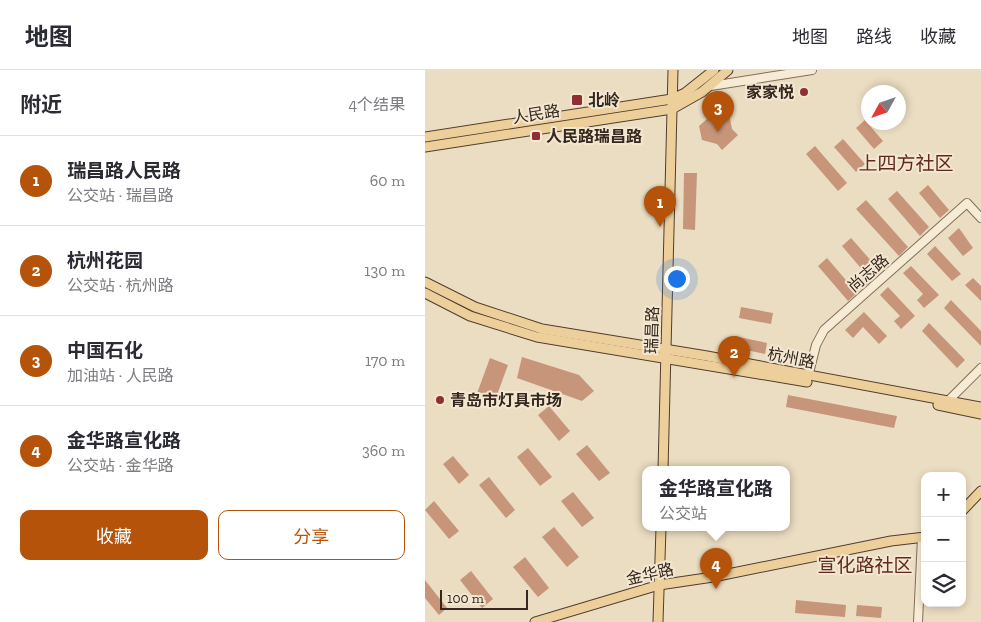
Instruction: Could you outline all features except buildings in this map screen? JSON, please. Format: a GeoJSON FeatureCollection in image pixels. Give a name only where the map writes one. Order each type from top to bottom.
{"type":"FeatureCollection","features":[{"type":"Feature","properties":{"kind":"main road","name":"瑞昌路"},"geometry":{"type":"LineString","coordinates":[[663,466],[673,70]]}},
{"type":"Feature","properties":{"kind":"main road","name":"人民路"},"geometry":{"type":"LineString","coordinates":[[425,137],[672,99],[685,93],[714,70]]}},
{"type":"Feature","properties":{"kind":"main road","name":"人民路"},"geometry":{"type":"LineString","coordinates":[[425,147],[672,109],[711,86],[728,70]]}},
{"type":"Feature","properties":{"kind":"main road","name":"杭州路"},"geometry":{"type":"LineString","coordinates":[[425,282],[475,307],[543,329],[707,356],[945,403],[981,414]]}},
{"type":"Feature","properties":{"kind":"main road","name":"杭州路"},"geometry":{"type":"LineString","coordinates":[[425,293],[470,316],[537,337],[666,360],[981,407]]}},
{"type":"Feature","properties":{"kind":"main road"},"geometry":{"type":"LineString","coordinates":[[966,507],[981,491]]}},
{"type":"Feature","properties":{"kind":"main road"},"geometry":{"type":"LineString","coordinates":[[658,622],[661,531]]}},
{"type":"Feature","properties":{"kind":"main road","name":"金华路"},"geometry":{"type":"LineString","coordinates":[[535,622],[659,585],[713,577],[891,541],[921,537]]}},
{"type":"Feature","properties":{"kind":"street"},"geometry":{"type":"LineString","coordinates":[[711,86],[812,70]]}},
{"type":"Feature","properties":{"kind":"street","name":"尚志路"},"geometry":{"type":"LineString","coordinates":[[808,377],[816,345],[824,330],[967,204],[981,218]]}},
{"type":"Feature","properties":{"kind":"street"},"geometry":{"type":"LineString","coordinates":[[945,403],[981,368]]}},
{"type":"Feature","properties":{"kind":"street"},"geometry":{"type":"LineString","coordinates":[[918,622],[922,562]]}},
{"type":"Feature","properties":{"kind":"place","name":"家家悦"},"geometry":{"type":"Point","coordinates":[804,92]}},
{"type":"Feature","properties":{"kind":"place","name":"北岭"},"geometry":{"type":"Point","coordinates":[577,100]}},
{"type":"Feature","properties":{"kind":"place","name":"中国石化"},"geometry":{"type":"Point","coordinates":[718,132]}},
{"type":"Feature","properties":{"kind":"place","name":"人民路瑞昌路"},"geometry":{"type":"Point","coordinates":[536,136]}},
{"type":"Feature","properties":{"kind":"place","name":"瑞昌路人民路"},"geometry":{"type":"Point","coordinates":[660,227]}},
{"type":"Feature","properties":{"kind":"place","name":"杭州花园"},"geometry":{"type":"Point","coordinates":[734,377]}},
{"type":"Feature","properties":{"kind":"place","name":"青岛市灯具市场"},"geometry":{"type":"Point","coordinates":[440,400]}},
{"type":"Feature","properties":{"kind":"place","name":"金华路宣化路"},"geometry":{"type":"Point","coordinates":[716,589]}},
{"type":"Feature","properties":{"kind":"district","name":"上四方社区"},"geometry":{"type":"Point","coordinates":[906,163]}},
{"type":"Feature","properties":{"kind":"district","name":"宣化路社区"},"geometry":{"type":"Point","coordinates":[865,565]}}]}
